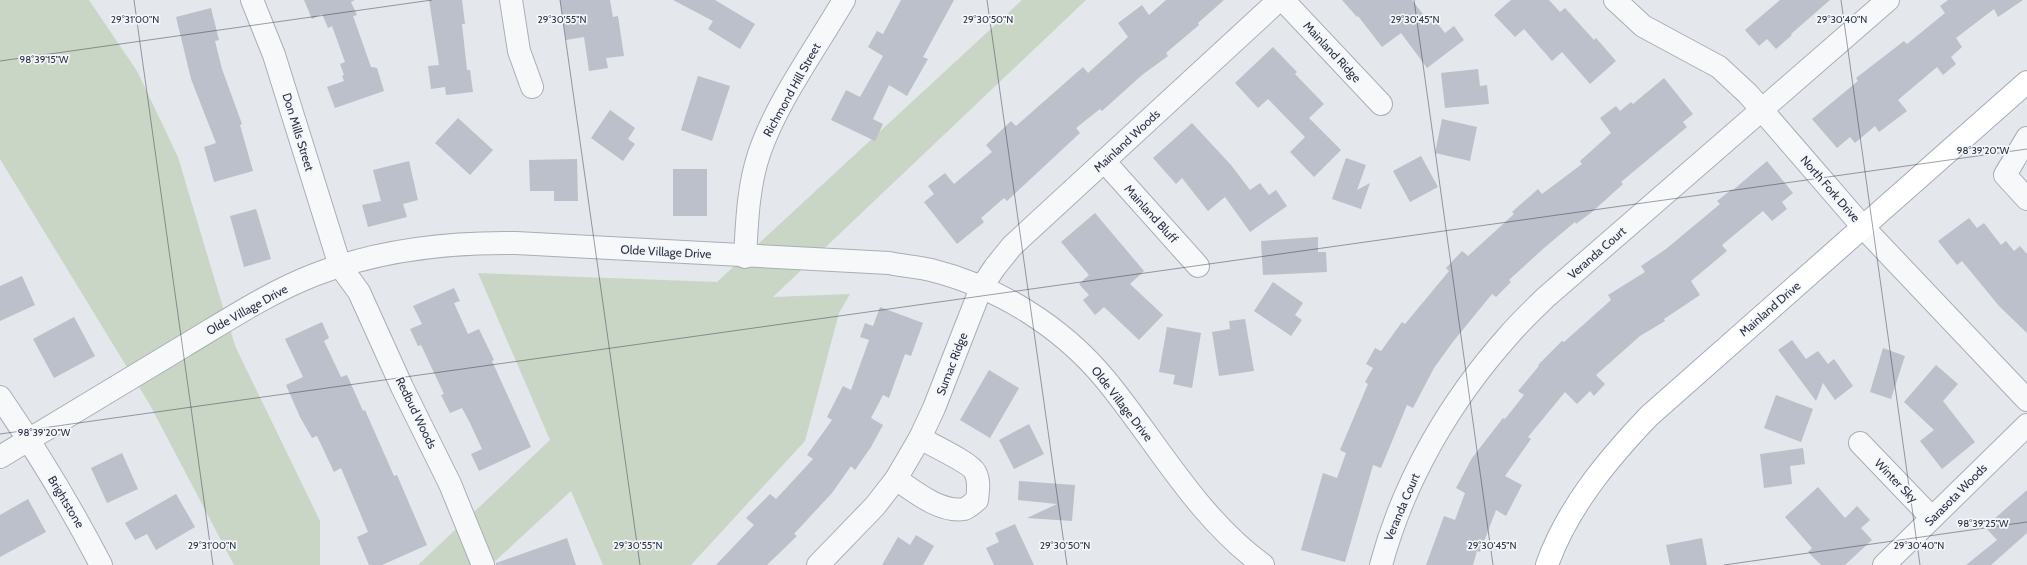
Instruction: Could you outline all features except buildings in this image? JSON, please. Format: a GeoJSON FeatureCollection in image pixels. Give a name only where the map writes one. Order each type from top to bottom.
{"type":"FeatureCollection","features":[{"type":"Feature","properties":{"kind":"main road","name":"Mainland Drive"},"geometry":{"type":"LineString","coordinates":[[1547,565],[1574,510],[1598,474],[1627,439],[1649,416],[2027,82]]}},
{"type":"Feature","properties":{"kind":"street","name":"Don Mills Street"},"geometry":{"type":"LineString","coordinates":[[252,0],[274,55],[340,266]]}},
{"type":"Feature","properties":{"kind":"street"},"geometry":{"type":"LineString","coordinates":[[511,0],[519,51],[532,87]]}},
{"type":"Feature","properties":{"kind":"street","name":"Mainland Woods"},"geometry":{"type":"LineString","coordinates":[[981,288],[995,267],[1012,246],[1279,0]]}},
{"type":"Feature","properties":{"kind":"street","name":"Mainland Ridge"},"geometry":{"type":"LineString","coordinates":[[1283,0],[1381,104]]}},
{"type":"Feature","properties":{"kind":"street","name":"North Fork Drive"},"geometry":{"type":"LineString","coordinates":[[1615,0],[1643,26],[1719,67],[1762,110],[1863,227],[2027,400]]}},
{"type":"Feature","properties":{"kind":"street","name":"Veranda Court"},"geometry":{"type":"LineString","coordinates":[[1381,565],[1398,513],[1435,436],[1475,376],[1509,334],[1546,298],[1888,0]]}},
{"type":"Feature","properties":{"kind":"street","name":"Richmond Hill Street"},"geometry":{"type":"LineString","coordinates":[[745,256],[747,218],[752,178],[759,154],[779,110],[838,2]]}},
{"type":"Feature","properties":{"kind":"street"},"geometry":{"type":"LineString","coordinates":[[2027,138],[2005,175],[2027,198]]}},
{"type":"Feature","properties":{"kind":"street","name":"Mainland Bluff"},"geometry":{"type":"LineString","coordinates":[[1104,161],[1198,266]]}},
{"type":"Feature","properties":{"kind":"street","name":"Olde Village Drive"},"geometry":{"type":"LineString","coordinates":[[0,458],[266,297],[314,275],[377,256],[430,246],[485,242],[889,264],[931,270],[981,288],[1026,311],[1055,331],[1081,354],[1105,379],[1195,500],[1244,550],[1263,565]]}},
{"type":"Feature","properties":{"kind":"street","name":"Redbud Woods"},"geometry":{"type":"LineString","coordinates":[[340,266],[359,292],[402,387],[450,484],[483,565]]}},
{"type":"Feature","properties":{"kind":"street","name":"Sumac Ridge"},"geometry":{"type":"LineString","coordinates":[[818,565],[875,506],[896,479],[920,438],[934,408],[981,288]]}},
{"type":"Feature","properties":{"kind":"street","name":"Brightstone"},"geometry":{"type":"LineString","coordinates":[[0,397],[29,440],[86,535],[101,565]]}},
{"type":"Feature","properties":{"kind":"street","name":"Sarasota Woods"},"geometry":{"type":"LineString","coordinates":[[1884,565],[2027,425]]}},
{"type":"Feature","properties":{"kind":"street"},"geometry":{"type":"LineString","coordinates":[[896,479],[929,500],[949,508],[965,509],[976,500],[978,484],[975,471],[963,462],[920,438]]}},
{"type":"Feature","properties":{"kind":"street","name":"Winter Sky"},"geometry":{"type":"LineString","coordinates":[[1860,443],[1932,518]]}},
{"type":"Feature","properties":{"kind":"green space"},"geometry":{"type":"Polygon","coordinates":[[[0,0],[89,0],[137,71],[178,157],[236,348],[320,521],[320,565],[234,565],[150,405],[0,159],[0,0]]]}},
{"type":"Feature","properties":{"kind":"green space"},"geometry":{"type":"Polygon","coordinates":[[[1022,0],[1086,0],[773,297],[850,294],[839,313],[805,441],[691,565],[603,565],[571,491],[491,565],[418,565],[550,440],[478,273],[717,282],[1022,0]]]}}]}
